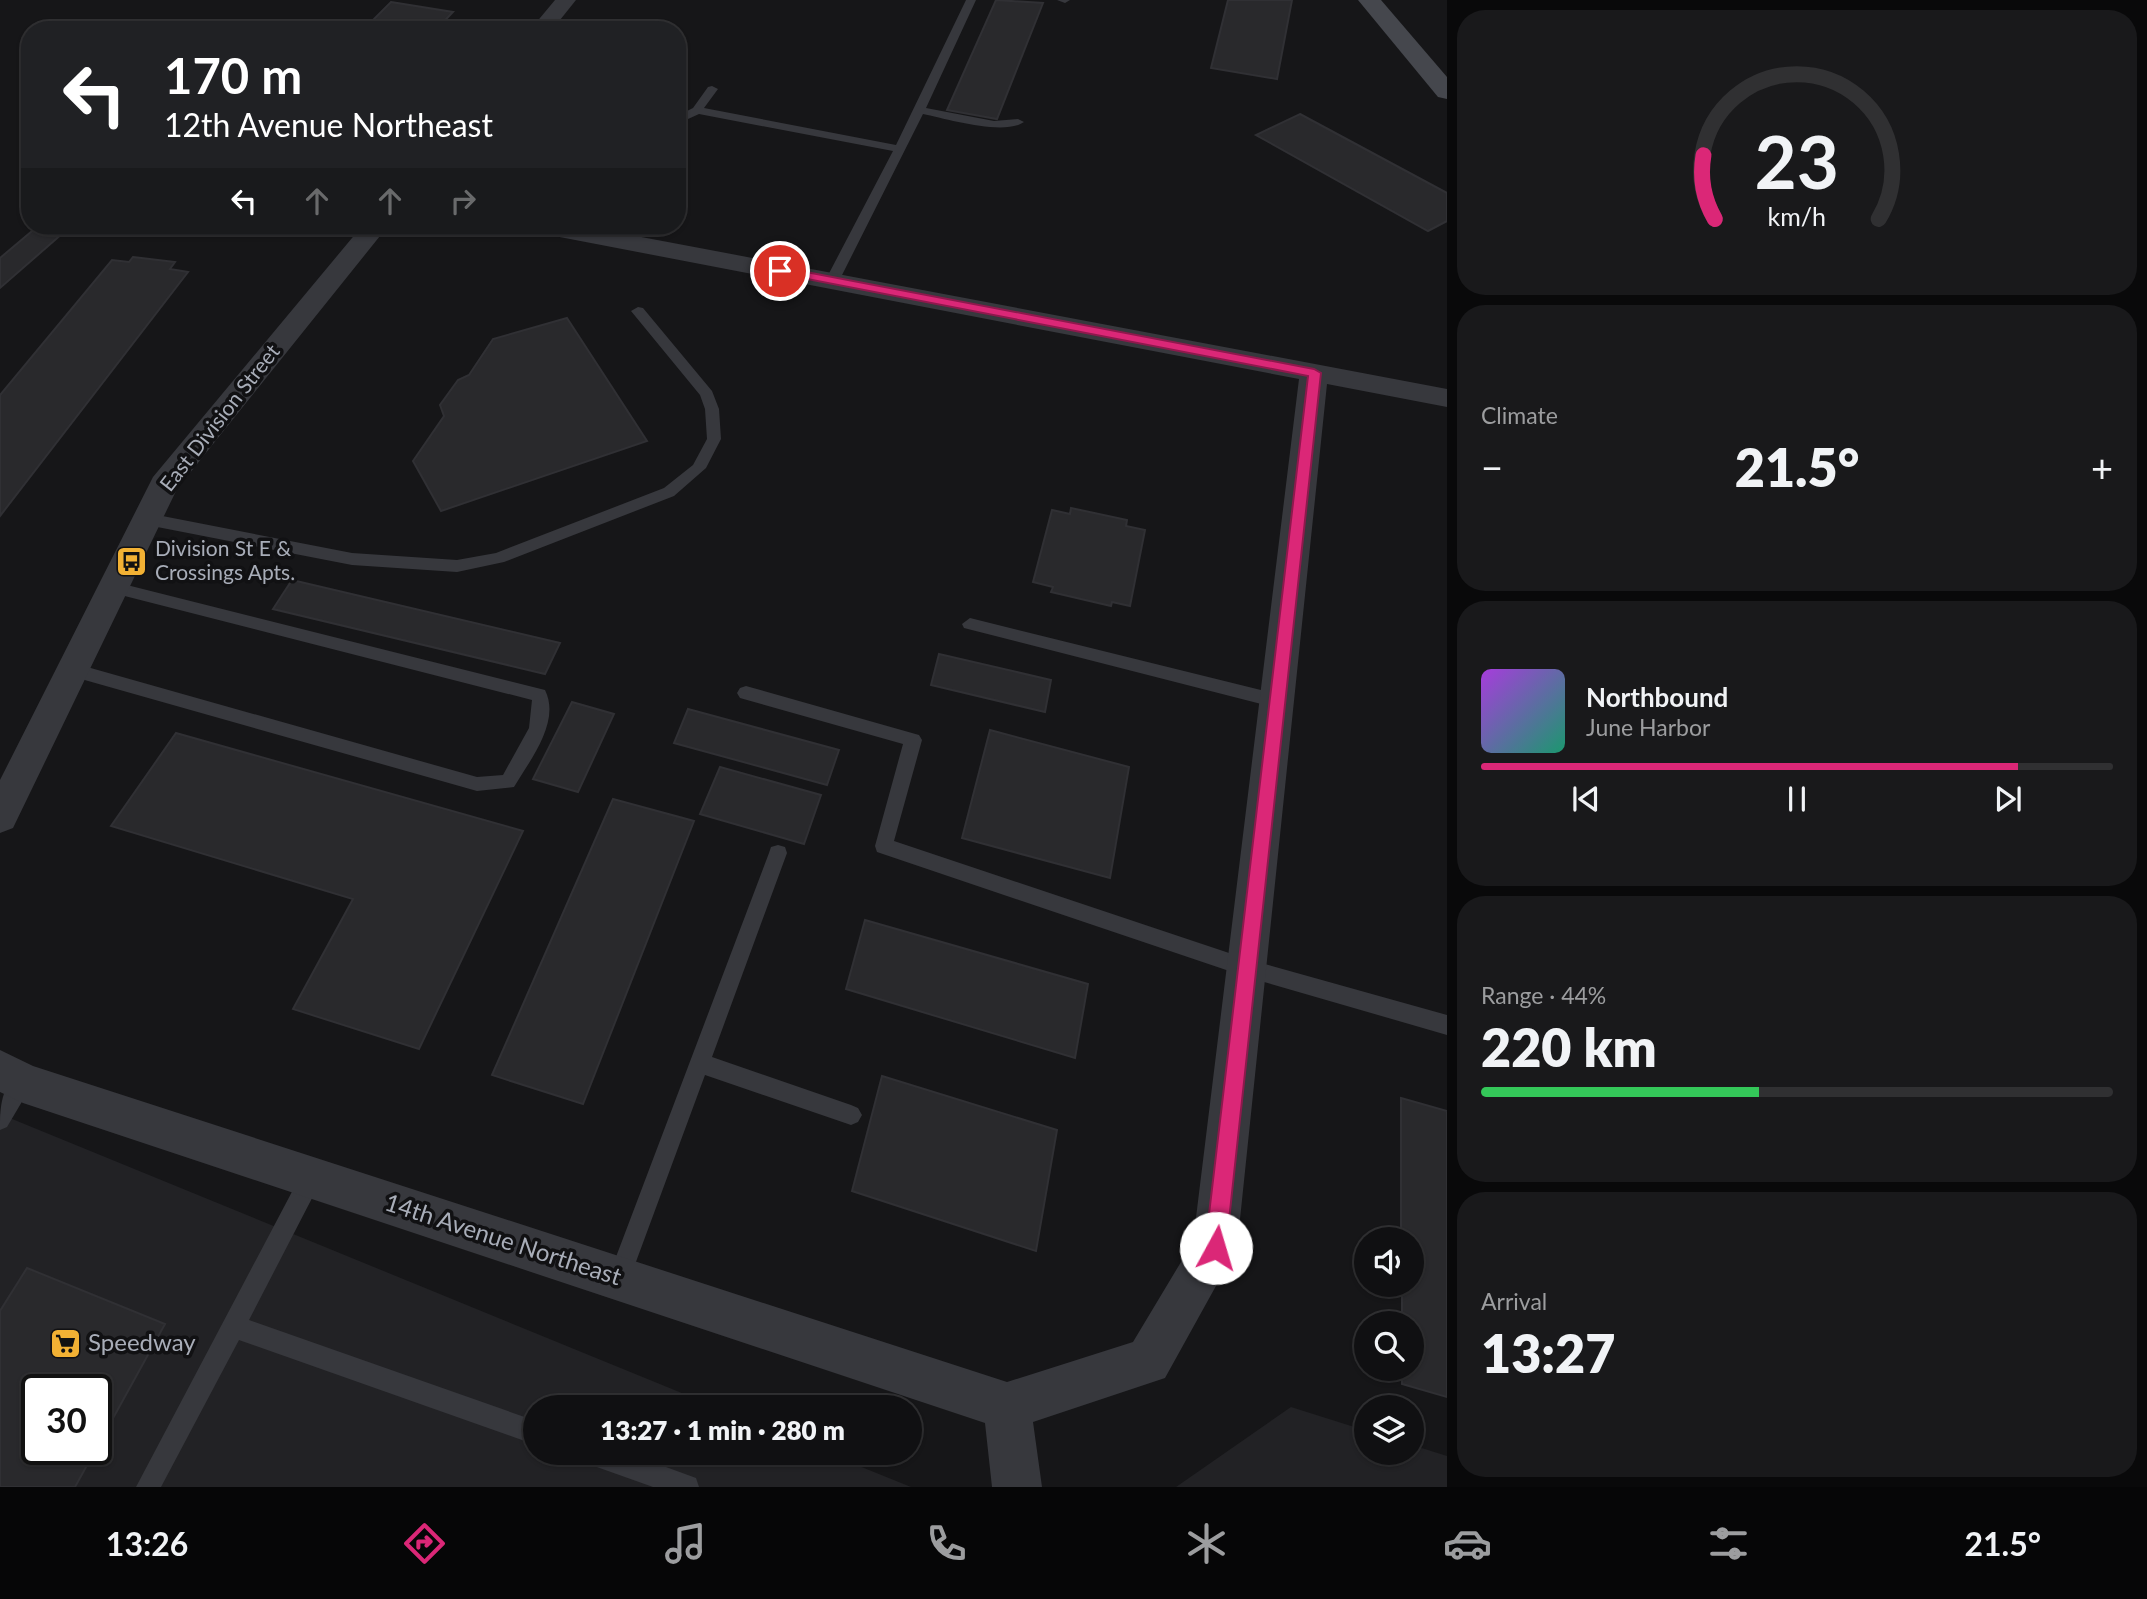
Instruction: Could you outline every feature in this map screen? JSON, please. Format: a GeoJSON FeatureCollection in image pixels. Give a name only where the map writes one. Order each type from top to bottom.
{"type":"FeatureCollection","features":[{"type":"Feature","properties":{"kind":"street"},"geometry":{"type":"LineString","coordinates":[[548,21],[566,0]]}},
{"type":"Feature","properties":{"kind":"street"},"geometry":{"type":"LineString","coordinates":[[1369,0],[1447,92]]}},
{"type":"Feature","properties":{"kind":"street","name":"East Division Street"},"geometry":{"type":"LineString","coordinates":[[0,817],[164,484],[368,235]]}},
{"type":"Feature","properties":{"kind":"street"},"geometry":{"type":"LineString","coordinates":[[591,235],[1447,398]]}},
{"type":"Feature","properties":{"kind":"street"},"geometry":{"type":"LineString","coordinates":[[1017,1487],[1007,1406],[1148,1361],[1216,1248],[1314,373]]}},
{"type":"Feature","properties":{"kind":"street","name":"14th Avenue Northeast"},"geometry":{"type":"LineString","coordinates":[[11,1076],[1007,1406]]}},
{"type":"Feature","properties":{"kind":"lane"},"geometry":{"type":"LineString","coordinates":[[832,281],[900,149],[971,0]]}},
{"type":"Feature","properties":{"kind":"lane"},"geometry":{"type":"LineString","coordinates":[[686,116],[697,110],[712,89]]}},
{"type":"Feature","properties":{"kind":"lane"},"geometry":{"type":"LineString","coordinates":[[697,110],[900,149]]}},
{"type":"Feature","properties":{"kind":"lane"},"geometry":{"type":"LineString","coordinates":[[919,110],[994,124],[1018,122]]}},
{"type":"Feature","properties":{"kind":"lane"},"geometry":{"type":"LineString","coordinates":[[147,519],[352,559],[457,566],[498,558],[669,492],[699,468],[714,439],[712,409],[707,394],[638,311]]}},
{"type":"Feature","properties":{"kind":"lane"},"geometry":{"type":"LineString","coordinates":[[73,670],[477,784],[508,782],[542,718],[543,706],[539,695],[115,588]]}},
{"type":"Feature","properties":{"kind":"lane"},"geometry":{"type":"LineString","coordinates":[[970,624],[1277,701]]}},
{"type":"Feature","properties":{"kind":"lane"},"geometry":{"type":"LineString","coordinates":[[746,693],[913,740],[884,846],[1247,968],[1447,1025]]}},
{"type":"Feature","properties":{"kind":"lane"},"geometry":{"type":"LineString","coordinates":[[619,1278],[778,853]]}},
{"type":"Feature","properties":{"kind":"lane"},"geometry":{"type":"LineString","coordinates":[[699,1063],[851,1115]]}},
{"type":"Feature","properties":{"kind":"lane"},"geometry":{"type":"LineString","coordinates":[[0,1120],[11,1076]]}},
{"type":"Feature","properties":{"kind":"lane"},"geometry":{"type":"LineString","coordinates":[[148,1487],[312,1177]]}},
{"type":"Feature","properties":{"kind":"lane"},"geometry":{"type":"LineString","coordinates":[[233,1326],[523,1428]]}},
{"type":"Feature","properties":{"kind":"lane"},"geometry":{"type":"LineString","coordinates":[[625,1465],[687,1487]]}},
{"type":"Feature","properties":{"kind":"shaded area"},"geometry":{"type":"Polygon","coordinates":[[[0,1114],[687,1395],[523,1395],[523,1465],[857,1465],[911,1487],[0,1487],[0,1114]]]}},
{"type":"Feature","properties":{"kind":"shaded area"},"geometry":{"type":"Polygon","coordinates":[[[1291,1407],[1354,1427],[1354,1465],[1424,1465],[1424,1449],[1447,1456],[1447,1487],[1176,1487],[1291,1407]]]}},
{"type":"Feature","properties":{"kind":"building"},"geometry":{"type":"Polygon","coordinates":[[[996,0],[1043,3],[997,119],[947,110],[996,0]]]}},
{"type":"Feature","properties":{"kind":"building"},"geometry":{"type":"Polygon","coordinates":[[[1228,0],[1292,0],[1277,79],[1211,68],[1228,0]]]}},
{"type":"Feature","properties":{"kind":"building"},"geometry":{"type":"Polygon","coordinates":[[[391,2],[453,12],[444,21],[372,21],[391,2]]]}},
{"type":"Feature","properties":{"kind":"building"},"geometry":{"type":"Polygon","coordinates":[[[1300,114],[1447,193],[1447,221],[1428,231],[1256,135],[1300,114]]]}},
{"type":"Feature","properties":{"kind":"building"},"geometry":{"type":"Polygon","coordinates":[[[27,235],[61,235],[0,288],[0,258],[27,235]]]}},
{"type":"Feature","properties":{"kind":"building"},"geometry":{"type":"Polygon","coordinates":[[[133,257],[175,262],[170,269],[188,272],[0,516],[0,395],[112,260],[129,262],[133,257]]]}},
{"type":"Feature","properties":{"kind":"building"},"geometry":{"type":"Polygon","coordinates":[[[567,318],[647,441],[441,511],[413,461],[444,416],[440,405],[458,380],[469,375],[493,339],[567,318]]]}},
{"type":"Feature","properties":{"kind":"building"},"geometry":{"type":"Polygon","coordinates":[[[1071,508],[1127,520],[1126,526],[1145,530],[1130,606],[1112,602],[1111,606],[1051,592],[1053,587],[1033,582],[1052,510],[1070,514],[1071,508]]]}},
{"type":"Feature","properties":{"kind":"building"},"geometry":{"type":"Polygon","coordinates":[[[292,580],[560,643],[545,674],[273,609],[292,580]]]}},
{"type":"Feature","properties":{"kind":"building"},"geometry":{"type":"Polygon","coordinates":[[[939,654],[1051,680],[1045,712],[931,685],[939,654]]]}},
{"type":"Feature","properties":{"kind":"building"},"geometry":{"type":"Polygon","coordinates":[[[572,702],[614,714],[578,792],[533,779],[572,702]]]}},
{"type":"Feature","properties":{"kind":"building"},"geometry":{"type":"Polygon","coordinates":[[[688,709],[839,750],[827,785],[674,743],[688,709]]]}},
{"type":"Feature","properties":{"kind":"building"},"geometry":{"type":"Polygon","coordinates":[[[990,730],[1129,767],[1110,878],[962,838],[990,730]]]}},
{"type":"Feature","properties":{"kind":"building"},"geometry":{"type":"Polygon","coordinates":[[[176,733],[523,831],[419,1049],[293,1009],[353,899],[111,826],[176,733]]]}},
{"type":"Feature","properties":{"kind":"building"},"geometry":{"type":"Polygon","coordinates":[[[720,767],[821,795],[804,844],[700,814],[720,767]]]}},
{"type":"Feature","properties":{"kind":"building"},"geometry":{"type":"Polygon","coordinates":[[[613,799],[694,821],[583,1104],[492,1075],[613,799]]]}},
{"type":"Feature","properties":{"kind":"building"},"geometry":{"type":"Polygon","coordinates":[[[865,920],[1088,984],[1075,1058],[846,989],[865,920]]]}},
{"type":"Feature","properties":{"kind":"building"},"geometry":{"type":"Polygon","coordinates":[[[882,1076],[1057,1130],[1036,1251],[852,1191],[882,1076]]]}},
{"type":"Feature","properties":{"kind":"building"},"geometry":{"type":"Polygon","coordinates":[[[1401,1098],[1447,1111],[1447,1397],[1402,1384],[1402,1381],[1424,1381],[1424,1311],[1402,1311],[1402,1297],[1424,1297],[1424,1227],[1401,1227],[1401,1098]]]}},
{"type":"Feature","properties":{"kind":"building"},"geometry":{"type":"Polygon","coordinates":[[[27,1268],[165,1324],[112,1420],[112,1374],[21,1374],[21,1465],[87,1465],[75,1487],[0,1487],[0,1311],[27,1268]]]}},
{"type":"Feature","properties":{"kind":"place","name":"Division St E & Crossings Apts."},"geometry":{"type":"Point","coordinates":[132,561]}},
{"type":"Feature","properties":{"kind":"place","name":"Speedway"},"geometry":{"type":"Point","coordinates":[65,1343]}},
{"type":"Feature","properties":{"kind":"route"},"geometry":{"type":"LineString","coordinates":[[780,271],[1314,373],[1216,1248]]}}]}
